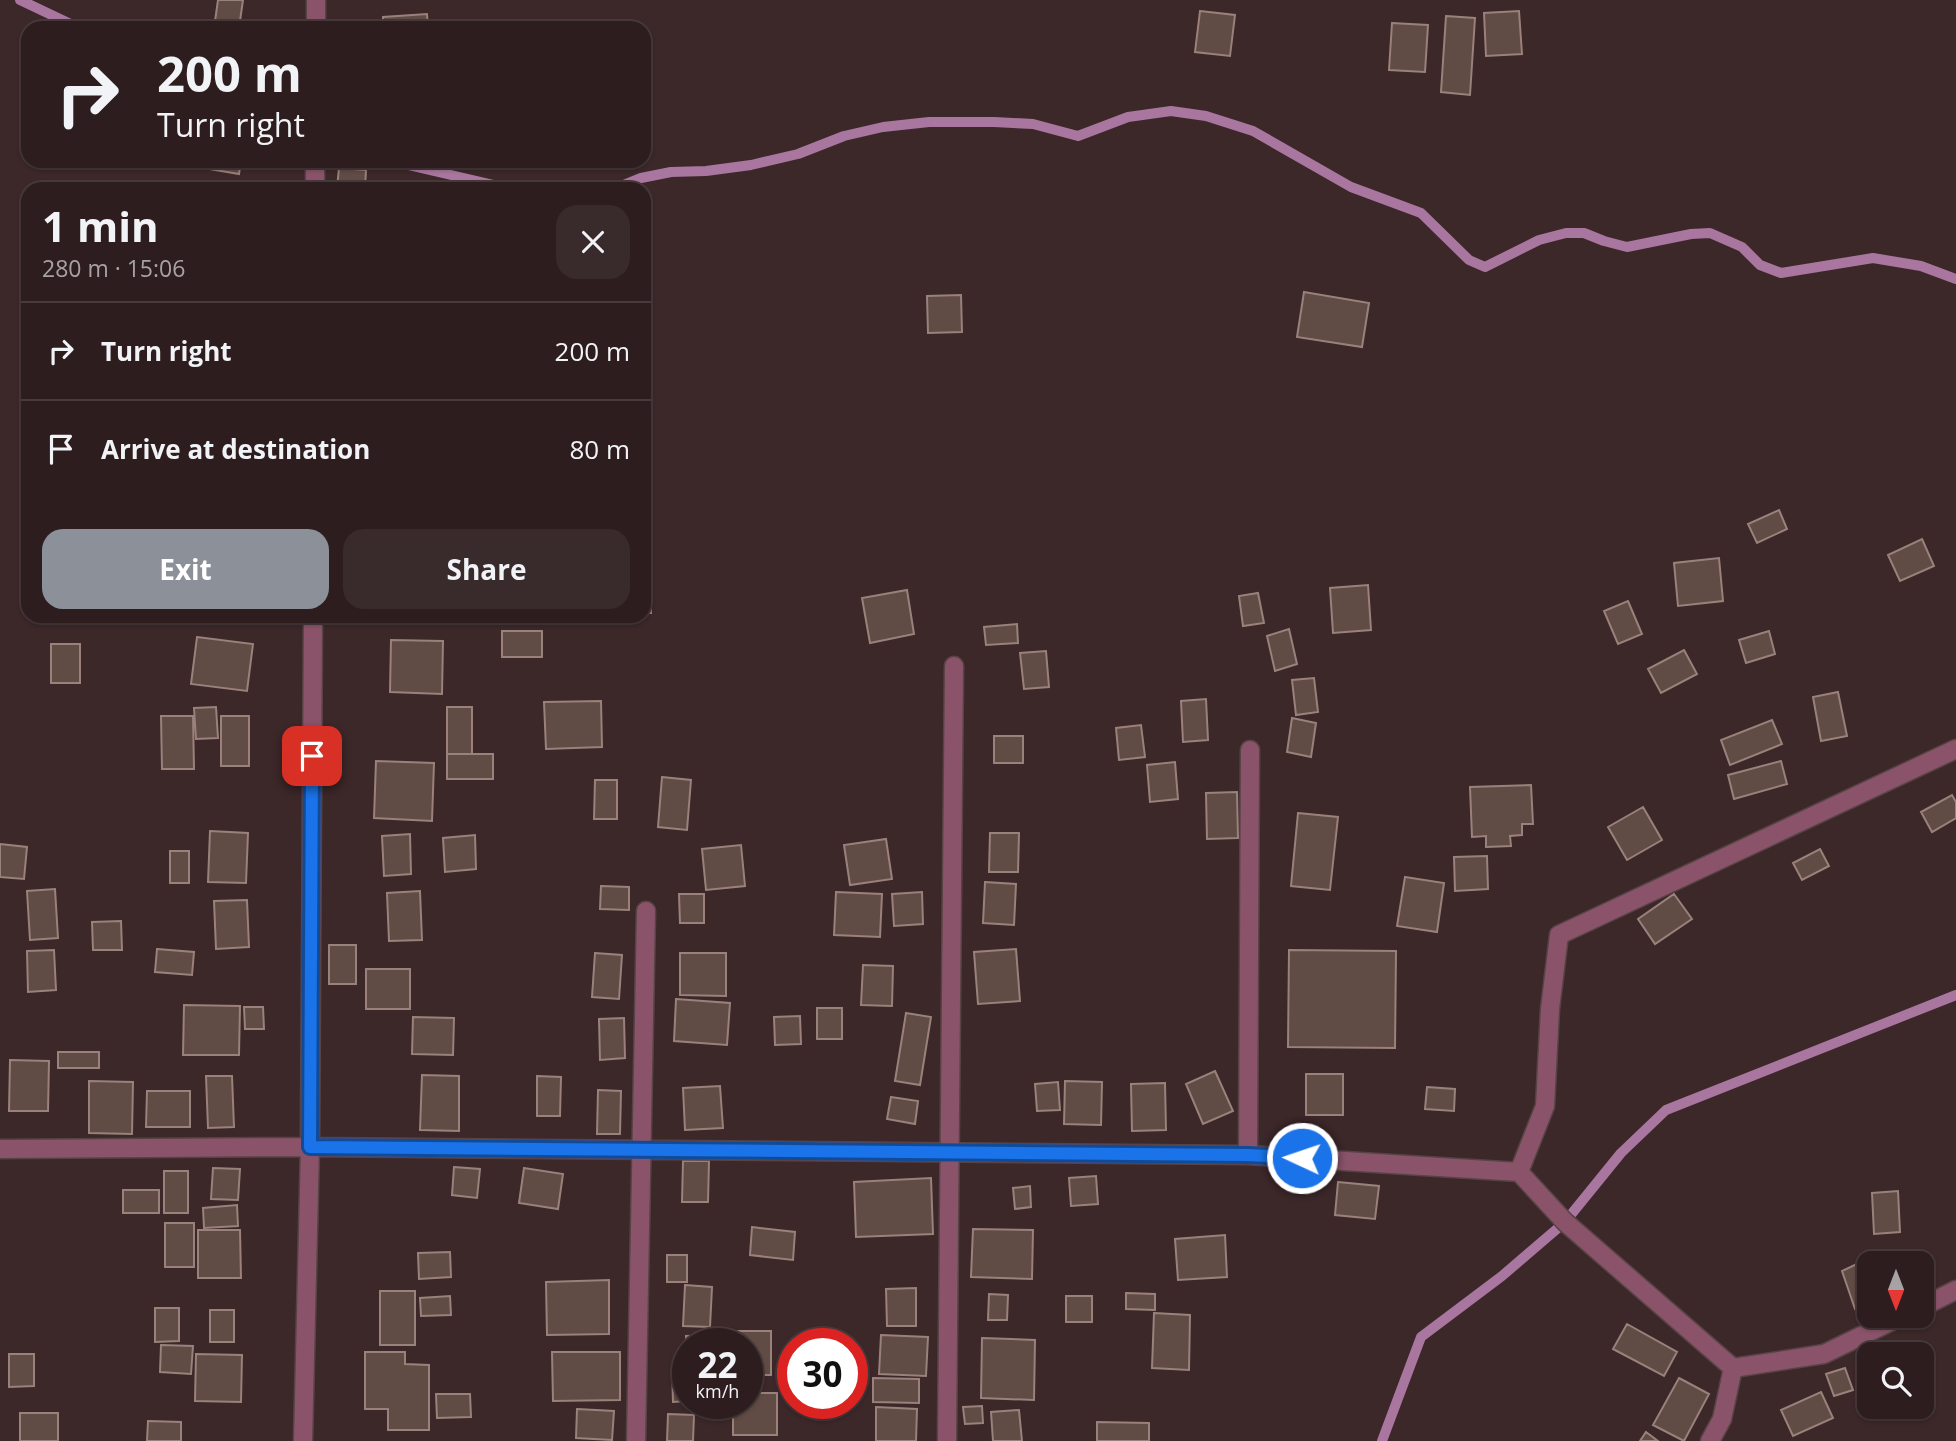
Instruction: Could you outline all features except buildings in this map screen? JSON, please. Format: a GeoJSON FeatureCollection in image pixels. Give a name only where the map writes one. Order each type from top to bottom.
{"type":"FeatureCollection","features":[{"type":"Feature","properties":{"kind":"street"},"geometry":{"type":"LineString","coordinates":[[316,0],[316,21]]}},
{"type":"Feature","properties":{"kind":"street"},"geometry":{"type":"LineString","coordinates":[[303,1441],[310,1147],[313,623]]}},
{"type":"Feature","properties":{"kind":"street"},"geometry":{"type":"LineString","coordinates":[[947,1441],[954,666]]}},
{"type":"Feature","properties":{"kind":"street"},"geometry":{"type":"LineString","coordinates":[[1519,1172],[1545,1106],[1550,1009],[1559,935],[1956,749]]}},
{"type":"Feature","properties":{"kind":"street"},"geometry":{"type":"LineString","coordinates":[[1248,1155],[1250,750]]}},
{"type":"Feature","properties":{"kind":"street"},"geometry":{"type":"LineString","coordinates":[[636,1441],[646,911]]}},
{"type":"Feature","properties":{"kind":"street"},"geometry":{"type":"LineString","coordinates":[[0,1149],[310,1147],[1248,1155],[1519,1172],[1565,1222],[1733,1368],[1824,1354],[1877,1328]]}},
{"type":"Feature","properties":{"kind":"street"},"geometry":{"type":"LineString","coordinates":[[1934,1301],[1956,1290]]}},
{"type":"Feature","properties":{"kind":"street"},"geometry":{"type":"LineString","coordinates":[[1710,1441],[1722,1419],[1733,1368]]}},
{"type":"Feature","properties":{"kind":"waterway"},"geometry":{"type":"LineString","coordinates":[[20,0],[64,21]]}},
{"type":"Feature","properties":{"kind":"waterway"},"geometry":{"type":"LineString","coordinates":[[631,182],[671,172],[751,165],[798,154],[844,136],[883,127],[929,122],[994,122],[1033,124],[1078,136],[1128,117],[1171,111],[1206,116],[1253,131],[1351,187],[1421,213],[1469,260],[1485,267],[1539,240],[1566,233],[1584,233],[1627,247],[1691,234],[1710,233],[1742,247],[1760,265],[1781,273],[1873,258],[1921,266],[1956,279]]}},
{"type":"Feature","properties":{"kind":"waterway"},"geometry":{"type":"LineString","coordinates":[[421,168],[481,182]]}},
{"type":"Feature","properties":{"kind":"waterway"},"geometry":{"type":"LineString","coordinates":[[1382,1441],[1421,1337],[1502,1276],[1565,1222],[1621,1153],[1666,1110],[1956,995]]}},
{"type":"Feature","properties":{"kind":"route"},"geometry":{"type":"LineString","coordinates":[[312,756],[310,1147],[1248,1155],[1302,1158]]}}]}
